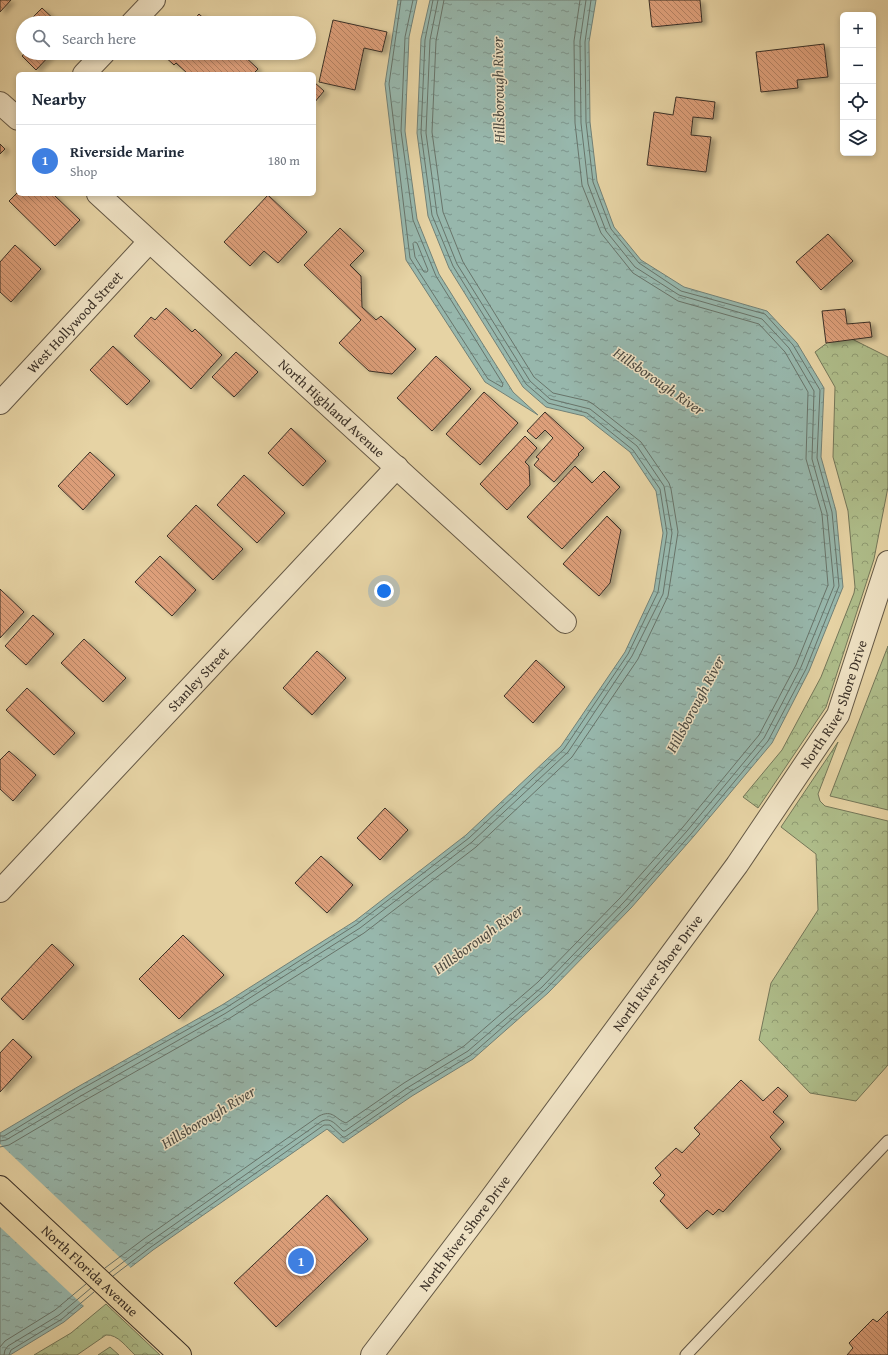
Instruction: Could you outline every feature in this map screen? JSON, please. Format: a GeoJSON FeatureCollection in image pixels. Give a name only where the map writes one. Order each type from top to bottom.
{"type":"FeatureCollection","features":[{"type":"Feature","properties":{"kind":"main road","name":"North Florida Avenue"},"geometry":{"type":"LineString","coordinates":[[0,1186],[180,1355]]}},
{"type":"Feature","properties":{"kind":"street"},"geometry":{"type":"LineString","coordinates":[[139,16],[154,0]]}},
{"type":"Feature","properties":{"kind":"street"},"geometry":{"type":"LineString","coordinates":[[86,72],[97,60]]}},
{"type":"Feature","properties":{"kind":"street"},"geometry":{"type":"LineString","coordinates":[[0,103],[16,118]]}},
{"type":"Feature","properties":{"kind":"street","name":"North Highland Avenue"},"geometry":{"type":"LineString","coordinates":[[100,196],[565,622]]}},
{"type":"Feature","properties":{"kind":"street","name":"West Hollywood Street"},"geometry":{"type":"LineString","coordinates":[[0,403],[149,242]]}},
{"type":"Feature","properties":{"kind":"street","name":"Stanley Street"},"geometry":{"type":"LineString","coordinates":[[0,891],[397,467]]}},
{"type":"Feature","properties":{"kind":"street","name":"North River Shore Drive"},"geometry":{"type":"LineString","coordinates":[[372,1355],[491,1198],[737,865],[838,715],[888,562]]}},
{"type":"Feature","properties":{"kind":"lane"},"geometry":{"type":"LineString","coordinates":[[686,1355],[888,1141]]}},
{"type":"Feature","properties":{"kind":"green space"},"geometry":{"type":"Polygon","coordinates":[[[840,333],[888,357],[888,487],[874,559],[826,707],[758,808],[743,797],[782,750],[821,677],[854,593],[855,587],[848,511],[833,457],[835,387],[815,352],[840,333]]]}},
{"type":"Feature","properties":{"kind":"green space"},"geometry":{"type":"Polygon","coordinates":[[[888,646],[888,810],[830,796],[888,646]]]}},
{"type":"Feature","properties":{"kind":"green space"},"geometry":{"type":"Polygon","coordinates":[[[838,742],[818,794],[820,801],[825,806],[888,821],[888,1065],[856,1101],[810,1093],[759,1040],[771,983],[818,910],[816,854],[781,827],[838,742]]]}},
{"type":"Feature","properties":{"kind":"green space"},"geometry":{"type":"Polygon","coordinates":[[[106,1304],[160,1355],[135,1355],[118,1339],[110,1335],[106,1335],[77,1355],[34,1355],[71,1333],[106,1304]]]}},
{"type":"Feature","properties":{"kind":"green space"},"geometry":{"type":"Polygon","coordinates":[[[110,1347],[119,1355],[98,1355],[110,1347]]]}},
{"type":"Feature","properties":{"kind":"water"},"geometry":{"type":"Polygon","coordinates":[[[398,0],[417,0],[409,37],[405,131],[417,219],[439,274],[513,392],[538,415],[485,382],[406,260],[385,84],[398,0]]]}},
{"type":"Feature","properties":{"kind":"water","name":"Hillsborough River"},"geometry":{"type":"Polygon","coordinates":[[[430,0],[596,0],[589,42],[590,122],[597,181],[614,227],[641,260],[684,287],[767,311],[797,343],[824,388],[821,457],[836,511],[843,587],[809,671],[772,743],[631,908],[548,993],[473,1059],[412,1096],[343,1143],[327,1129],[153,1250],[64,1322],[10,1355],[0,1355],[0,1133],[222,1005],[355,921],[466,835],[561,746],[625,652],[654,590],[663,533],[656,491],[630,452],[584,416],[546,407],[523,387],[449,268],[428,216],[417,133],[421,39],[430,0]]]}},
{"type":"Feature","properties":{"kind":"pier"},"geometry":{"type":"Polygon","coordinates":[[[0,1144],[132,1269],[85,1307],[0,1227],[0,1144]]]}},
{"type":"Feature","properties":{"kind":"building"},"geometry":{"type":"Polygon","coordinates":[[[0,0],[11,0],[0,12],[0,0]]]}},
{"type":"Feature","properties":{"kind":"building"},"geometry":{"type":"Polygon","coordinates":[[[649,0],[700,0],[702,22],[652,27],[649,0]]]}},
{"type":"Feature","properties":{"kind":"building"},"geometry":{"type":"Polygon","coordinates":[[[42,8],[51,16],[34,16],[42,8]]]}},
{"type":"Feature","properties":{"kind":"building"},"geometry":{"type":"Polygon","coordinates":[[[333,20],[387,32],[382,52],[364,48],[355,90],[319,82],[333,20]]]}},
{"type":"Feature","properties":{"kind":"building"},"geometry":{"type":"Polygon","coordinates":[[[824,44],[828,77],[797,80],[798,88],[761,92],[756,52],[824,44]]]}},
{"type":"Feature","properties":{"kind":"building"},"geometry":{"type":"Polygon","coordinates":[[[26,60],[45,60],[36,70],[26,60]]]}},
{"type":"Feature","properties":{"kind":"building"},"geometry":{"type":"Polygon","coordinates":[[[169,60],[248,60],[258,69],[255,72],[186,72],[176,63],[174,65],[169,60]]]}},
{"type":"Feature","properties":{"kind":"building"},"geometry":{"type":"Polygon","coordinates":[[[316,84],[324,91],[316,101],[316,84]]]}},
{"type":"Feature","properties":{"kind":"building"},"geometry":{"type":"Polygon","coordinates":[[[676,97],[715,102],[713,119],[693,117],[691,135],[711,137],[706,172],[647,165],[654,112],[673,115],[676,97]]]}},
{"type":"Feature","properties":{"kind":"building"},"geometry":{"type":"Polygon","coordinates":[[[0,144],[5,149],[0,154],[0,144]]]}},
{"type":"Feature","properties":{"kind":"building"},"geometry":{"type":"Polygon","coordinates":[[[16,194],[16,196],[55,196],[80,220],[55,246],[9,201],[16,194]]]}},
{"type":"Feature","properties":{"kind":"building"},"geometry":{"type":"Polygon","coordinates":[[[267,196],[269,196],[307,232],[278,263],[264,251],[250,266],[224,242],[267,196]]]}},
{"type":"Feature","properties":{"kind":"building"},"geometry":{"type":"Polygon","coordinates":[[[340,228],[364,251],[350,265],[361,276],[362,307],[376,320],[381,316],[416,349],[392,374],[369,371],[339,343],[361,320],[304,265],[340,228]]]}},
{"type":"Feature","properties":{"kind":"building"},"geometry":{"type":"Polygon","coordinates":[[[828,234],[853,261],[821,290],[796,262],[828,234]]]}},
{"type":"Feature","properties":{"kind":"building"},"geometry":{"type":"Polygon","coordinates":[[[15,245],[41,269],[11,302],[0,292],[0,262],[15,245]]]}},
{"type":"Feature","properties":{"kind":"building"},"geometry":{"type":"Polygon","coordinates":[[[166,308],[192,332],[195,329],[222,355],[191,389],[134,336],[151,317],[155,320],[166,308]]]}},
{"type":"Feature","properties":{"kind":"building"},"geometry":{"type":"Polygon","coordinates":[[[845,309],[847,324],[870,322],[872,337],[826,343],[822,311],[845,309]]]}},
{"type":"Feature","properties":{"kind":"building"},"geometry":{"type":"Polygon","coordinates":[[[113,346],[150,381],[127,405],[90,370],[113,346]]]}},
{"type":"Feature","properties":{"kind":"building"},"geometry":{"type":"Polygon","coordinates":[[[236,352],[258,372],[234,397],[212,377],[236,352]]]}},
{"type":"Feature","properties":{"kind":"building"},"geometry":{"type":"Polygon","coordinates":[[[436,356],[471,389],[432,431],[397,398],[436,356]]]}},
{"type":"Feature","properties":{"kind":"building"},"geometry":{"type":"Polygon","coordinates":[[[484,392],[518,423],[480,465],[446,434],[484,392]]]}},
{"type":"Feature","properties":{"kind":"building"},"geometry":{"type":"Polygon","coordinates":[[[545,412],[584,448],[554,482],[534,465],[539,459],[536,457],[553,438],[545,430],[536,439],[527,431],[545,412]]]}},
{"type":"Feature","properties":{"kind":"building"},"geometry":{"type":"Polygon","coordinates":[[[291,428],[326,461],[303,486],[268,453],[291,428]]]}},
{"type":"Feature","properties":{"kind":"building"},"geometry":{"type":"Polygon","coordinates":[[[525,436],[537,448],[525,462],[529,466],[530,485],[507,510],[480,484],[525,436]]]}},
{"type":"Feature","properties":{"kind":"building"},"geometry":{"type":"Polygon","coordinates":[[[90,452],[115,475],[83,510],[58,486],[90,452]]]}},
{"type":"Feature","properties":{"kind":"building"},"geometry":{"type":"Polygon","coordinates":[[[575,466],[592,483],[604,471],[620,487],[562,549],[527,517],[575,466]]]}},
{"type":"Feature","properties":{"kind":"building"},"geometry":{"type":"Polygon","coordinates":[[[244,475],[285,513],[257,543],[217,505],[244,475]]]}},
{"type":"Feature","properties":{"kind":"building"},"geometry":{"type":"Polygon","coordinates":[[[196,505],[243,549],[213,580],[167,536],[196,505]]]}},
{"type":"Feature","properties":{"kind":"building"},"geometry":{"type":"Polygon","coordinates":[[[607,516],[621,530],[610,583],[599,596],[563,564],[607,516]]]}},
{"type":"Feature","properties":{"kind":"building"},"geometry":{"type":"Polygon","coordinates":[[[160,556],[196,590],[172,616],[135,582],[160,556]]]}},
{"type":"Feature","properties":{"kind":"building"},"geometry":{"type":"Polygon","coordinates":[[[0,589],[24,612],[0,638],[0,589]]]}},
{"type":"Feature","properties":{"kind":"building"},"geometry":{"type":"Polygon","coordinates":[[[33,615],[54,634],[26,665],[5,646],[33,615]]]}},
{"type":"Feature","properties":{"kind":"building"},"geometry":{"type":"Polygon","coordinates":[[[84,639],[126,678],[103,702],[61,663],[84,639]]]}},
{"type":"Feature","properties":{"kind":"building"},"geometry":{"type":"Polygon","coordinates":[[[317,651],[346,678],[312,715],[283,688],[317,651]]]}},
{"type":"Feature","properties":{"kind":"building"},"geometry":{"type":"Polygon","coordinates":[[[536,660],[565,687],[533,723],[504,696],[536,660]]]}},
{"type":"Feature","properties":{"kind":"building"},"geometry":{"type":"Polygon","coordinates":[[[27,688],[75,733],[54,755],[6,710],[27,688]]]}},
{"type":"Feature","properties":{"kind":"building"},"geometry":{"type":"Polygon","coordinates":[[[9,751],[36,775],[13,801],[0,789],[0,760],[9,751]]]}},
{"type":"Feature","properties":{"kind":"building"},"geometry":{"type":"Polygon","coordinates":[[[385,808],[408,830],[380,860],[357,838],[385,808]]]}},
{"type":"Feature","properties":{"kind":"building"},"geometry":{"type":"Polygon","coordinates":[[[321,856],[353,885],[327,913],[295,883],[321,856]]]}},
{"type":"Feature","properties":{"kind":"building"},"geometry":{"type":"Polygon","coordinates":[[[183,935],[224,975],[179,1019],[139,979],[183,935]]]}},
{"type":"Feature","properties":{"kind":"building"},"geometry":{"type":"Polygon","coordinates":[[[52,944],[74,965],[23,1020],[1,999],[52,944]]]}},
{"type":"Feature","properties":{"kind":"building"},"geometry":{"type":"Polygon","coordinates":[[[13,1039],[32,1057],[0,1092],[0,1053],[13,1039]]]}},
{"type":"Feature","properties":{"kind":"building"},"geometry":{"type":"Polygon","coordinates":[[[741,1080],[763,1101],[778,1087],[788,1096],[773,1112],[784,1122],[770,1137],[781,1149],[723,1212],[719,1209],[713,1215],[707,1210],[687,1229],[660,1201],[665,1195],[653,1183],[661,1175],[655,1168],[676,1148],[682,1153],[700,1134],[694,1128],[741,1080]]]}},
{"type":"Feature","properties":{"kind":"building"},"geometry":{"type":"Polygon","coordinates":[[[327,1195],[368,1239],[276,1327],[234,1283],[327,1195]]]}},
{"type":"Feature","properties":{"kind":"building"},"geometry":{"type":"Polygon","coordinates":[[[888,1311],[888,1355],[847,1355],[853,1348],[849,1343],[873,1319],[877,1322],[888,1311]]]}},
{"type":"Feature","properties":{"kind":"place","name":"Riverside Marine"},"geometry":{"type":"Point","coordinates":[301,1261]}}]}
